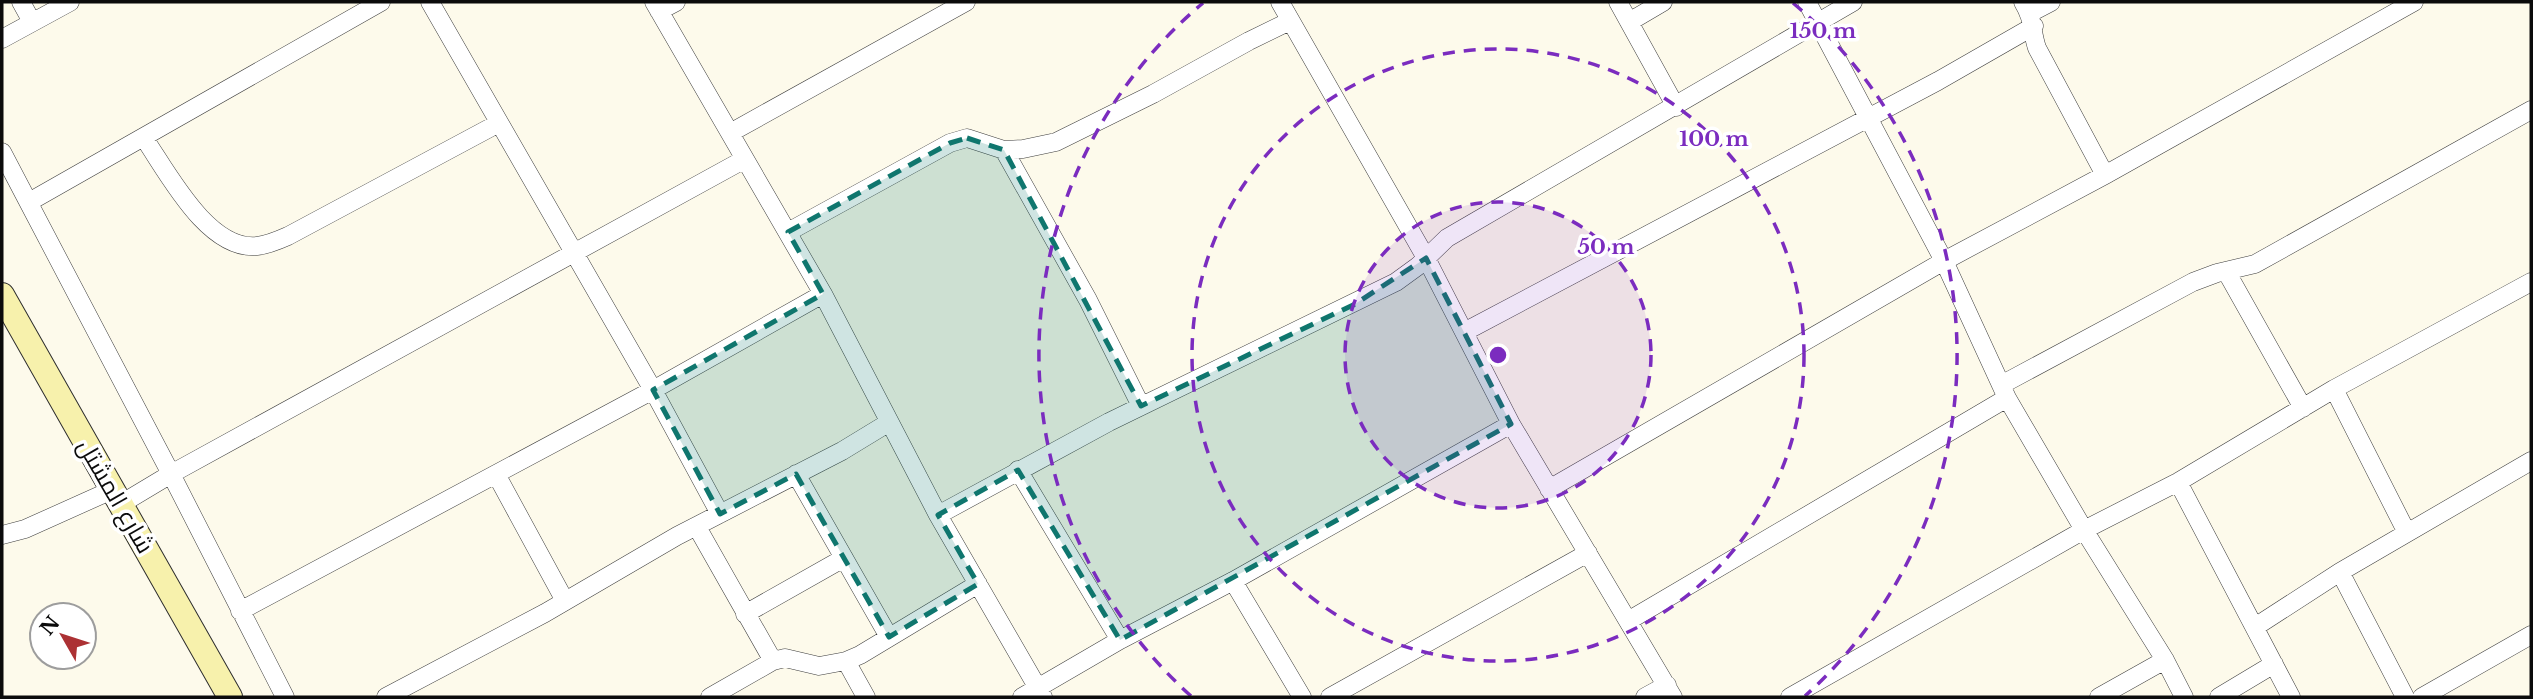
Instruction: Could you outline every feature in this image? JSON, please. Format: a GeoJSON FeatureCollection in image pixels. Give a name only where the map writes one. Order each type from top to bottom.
{"type":"FeatureCollection","features":[{"type":"Feature","properties":{"kind":"street"},"geometry":{"type":"LineString","coordinates":[[21,2],[32,22]]}},
{"type":"Feature","properties":{"kind":"street"},"geometry":{"type":"LineString","coordinates":[[2,39],[70,2]]}},
{"type":"Feature","properties":{"kind":"street"},"geometry":{"type":"LineString","coordinates":[[29,202],[381,2]]}},
{"type":"Feature","properties":{"kind":"street"},"geometry":{"type":"LineString","coordinates":[[430,2],[653,390],[720,514]]}},
{"type":"Feature","properties":{"kind":"street"},"geometry":{"type":"LineString","coordinates":[[676,2],[656,6],[823,294],[938,515],[1041,693]]}},
{"type":"Feature","properties":{"kind":"street"},"geometry":{"type":"LineString","coordinates":[[730,133],[966,2]]}},
{"type":"Feature","properties":{"kind":"street"},"geometry":{"type":"LineString","coordinates":[[1280,2],[1466,331],[1511,424],[1670,691],[1645,697]]}},
{"type":"Feature","properties":{"kind":"street"},"geometry":{"type":"LineString","coordinates":[[1618,2],[1676,107]]}},
{"type":"Feature","properties":{"kind":"street"},"geometry":{"type":"LineString","coordinates":[[1629,22],[1663,2]]}},
{"type":"Feature","properties":{"kind":"street"},"geometry":{"type":"LineString","coordinates":[[1807,2],[1944,261],[2004,391],[2084,530],[2165,660],[2184,697]]}},
{"type":"Feature","properties":{"kind":"street"},"geometry":{"type":"LineString","coordinates":[[938,515],[1141,406],[1396,282],[1447,238],[1853,2]]}},
{"type":"Feature","properties":{"kind":"street"},"geometry":{"type":"LineString","coordinates":[[1466,331],[1938,82],[2029,14],[2051,2]]}},
{"type":"Feature","properties":{"kind":"street"},"geometry":{"type":"LineString","coordinates":[[1549,489],[1944,261],[2105,175],[2414,2]]}},
{"type":"Feature","properties":{"kind":"street"},"geometry":{"type":"LineString","coordinates":[[2029,14],[2037,48],[2105,175]]}},
{"type":"Feature","properties":{"kind":"street"},"geometry":{"type":"LineString","coordinates":[[788,232],[950,143],[967,138],[1004,150],[1056,142],[1290,21]]}},
{"type":"Feature","properties":{"kind":"street"},"geometry":{"type":"LineString","coordinates":[[1628,621],[2004,391],[2193,282],[2267,258],[2531,110]]}},
{"type":"Feature","properties":{"kind":"street"},"geometry":{"type":"LineString","coordinates":[[145,138],[197,214],[215,232],[234,244],[257,246],[288,236],[499,123]]}},
{"type":"Feature","properties":{"kind":"street"},"geometry":{"type":"LineString","coordinates":[[1004,150],[1077,279],[1141,406]]}},
{"type":"Feature","properties":{"kind":"street"},"geometry":{"type":"LineString","coordinates":[[2,152],[285,697]]}},
{"type":"Feature","properties":{"kind":"street"},"geometry":{"type":"LineString","coordinates":[[2,534],[116,497],[171,474],[745,159]]}},
{"type":"Feature","properties":{"kind":"street"},"geometry":{"type":"LineString","coordinates":[[2226,271],[2303,408]]}},
{"type":"Feature","properties":{"kind":"street"},"geometry":{"type":"LineString","coordinates":[[1790,697],[2084,530],[2178,482],[2334,389],[2531,282]]}},
{"type":"Feature","properties":{"kind":"street"},"geometry":{"type":"LineString","coordinates":[[240,611],[653,390],[823,294]]}},
{"type":"Feature","properties":{"kind":"street","name":"شارع المشتل"},"geometry":{"type":"LineString","coordinates":[[2,295],[230,697]]}},
{"type":"Feature","properties":{"kind":"street"},"geometry":{"type":"LineString","coordinates":[[2334,389],[2407,533]]}},
{"type":"Feature","properties":{"kind":"street"},"geometry":{"type":"LineString","coordinates":[[386,697],[888,423]]}},
{"type":"Feature","properties":{"kind":"street"},"geometry":{"type":"LineString","coordinates":[[1022,697],[1041,693],[1120,640],[1233,581],[1511,424]]}},
{"type":"Feature","properties":{"kind":"street"},"geometry":{"type":"LineString","coordinates":[[2255,627],[2340,572],[2531,461]]}},
{"type":"Feature","properties":{"kind":"street"},"geometry":{"type":"LineString","coordinates":[[1018,470],[1120,640]]}},
{"type":"Feature","properties":{"kind":"street"},"geometry":{"type":"LineString","coordinates":[[496,474],[565,601]]}},
{"type":"Feature","properties":{"kind":"street"},"geometry":{"type":"LineString","coordinates":[[796,474],[889,637]]}},
{"type":"Feature","properties":{"kind":"street"},"geometry":{"type":"LineString","coordinates":[[2178,482],[2291,697]]}},
{"type":"Feature","properties":{"kind":"street"},"geometry":{"type":"LineString","coordinates":[[697,527],[772,662]]}},
{"type":"Feature","properties":{"kind":"street"},"geometry":{"type":"LineString","coordinates":[[1330,697],[1588,553]]}},
{"type":"Feature","properties":{"kind":"street"},"geometry":{"type":"LineString","coordinates":[[745,614],[844,558]]}},
{"type":"Feature","properties":{"kind":"street"},"geometry":{"type":"LineString","coordinates":[[2340,572],[2405,697]]}},
{"type":"Feature","properties":{"kind":"street"},"geometry":{"type":"LineString","coordinates":[[1233,581],[1302,697]]}},
{"type":"Feature","properties":{"kind":"street"},"geometry":{"type":"LineString","coordinates":[[710,697],[785,657],[819,666],[846,660],[978,584]]}},
{"type":"Feature","properties":{"kind":"street"},"geometry":{"type":"LineString","coordinates":[[2422,697],[2531,635]]}},
{"type":"Feature","properties":{"kind":"street"},"geometry":{"type":"LineString","coordinates":[[846,660],[866,697]]}},
{"type":"Feature","properties":{"kind":"street"},"geometry":{"type":"LineString","coordinates":[[2099,697],[2165,660]]}},
{"type":"Feature","properties":{"kind":"street"},"geometry":{"type":"LineString","coordinates":[[2219,697],[2274,664]]}},
{"type":"Feature","properties":{"kind":"highlighted area"},"geometry":{"type":"Polygon","coordinates":[[[967,138],[1004,150],[1141,406],[1355,304],[1426,258],[1511,424],[1120,640],[1018,470],[938,515],[978,584],[889,637],[796,474],[720,514],[653,390],[823,294],[788,232],[950,143],[967,138]]]}}]}
